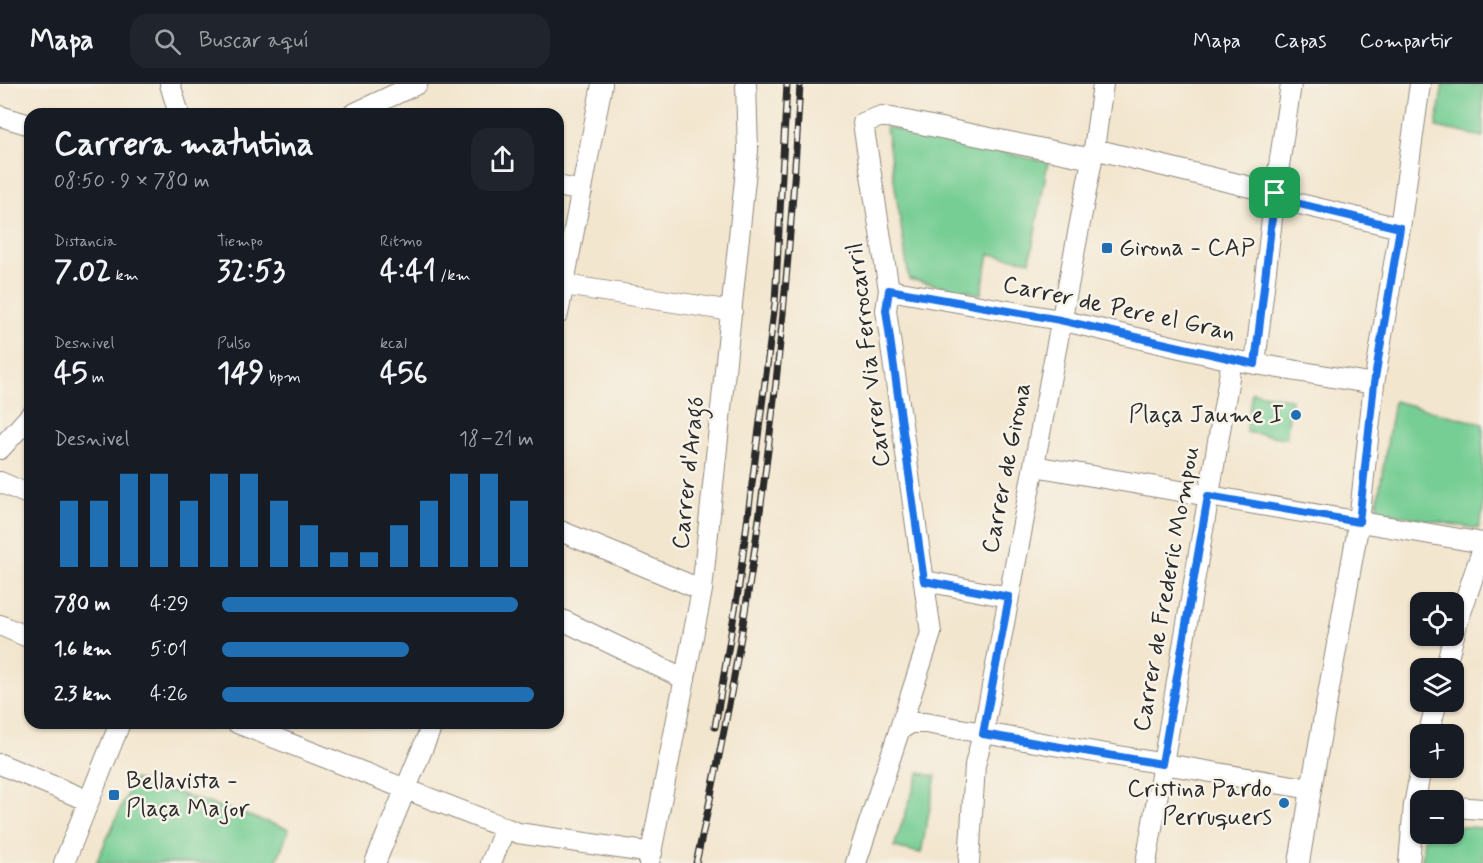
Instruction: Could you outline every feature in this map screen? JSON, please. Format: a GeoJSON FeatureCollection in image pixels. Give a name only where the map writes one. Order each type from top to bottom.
{"type":"FeatureCollection","features":[{"type":"Feature","properties":{"kind":"street"},"geometry":{"type":"LineString","coordinates":[[170,84],[176,108]]}},
{"type":"Feature","properties":{"kind":"street"},"geometry":{"type":"LineString","coordinates":[[366,108],[417,84]]}},
{"type":"Feature","properties":{"kind":"street"},"geometry":{"type":"LineString","coordinates":[[564,271],[602,84]]}},
{"type":"Feature","properties":{"kind":"street","name":"Carrer d'Aragó"},"geometry":{"type":"LineString","coordinates":[[650,858],[702,590],[748,151],[746,84]]}},
{"type":"Feature","properties":{"kind":"street","name":"Carrer de Girona"},"geometry":{"type":"LineString","coordinates":[[969,863],[975,765],[983,734],[1093,154],[1103,84]]}},
{"type":"Feature","properties":{"kind":"street"},"geometry":{"type":"LineString","coordinates":[[1255,364],[1275,193],[1291,84]]}},
{"type":"Feature","properties":{"kind":"street"},"geometry":{"type":"LineString","coordinates":[[1299,863],[1359,522],[1374,384],[1400,228],[1420,84]]}},
{"type":"Feature","properties":{"kind":"street"},"geometry":{"type":"LineString","coordinates":[[0,116],[24,123]]}},
{"type":"Feature","properties":{"kind":"street","name":"Carrer Via Ferrocarril"},"geometry":{"type":"LineString","coordinates":[[856,863],[931,633],[886,310],[889,290],[863,123],[882,116],[1093,154]]}},
{"type":"Feature","properties":{"kind":"street"},"geometry":{"type":"LineString","coordinates":[[1093,154],[1275,193],[1283,200],[1400,228]]}},
{"type":"Feature","properties":{"kind":"street"},"geometry":{"type":"LineString","coordinates":[[564,187],[582,191]]}},
{"type":"Feature","properties":{"kind":"street"},"geometry":{"type":"LineString","coordinates":[[564,284],[732,311]]}},
{"type":"Feature","properties":{"kind":"street","name":"Carrer de Pere el Gran"},"geometry":{"type":"LineString","coordinates":[[889,290],[1060,320],[1232,360],[1374,384]]}},
{"type":"Feature","properties":{"kind":"street","name":"Carrer de Frederic Mompou"},"geometry":{"type":"LineString","coordinates":[[1146,863],[1232,360]]}},
{"type":"Feature","properties":{"kind":"street"},"geometry":{"type":"LineString","coordinates":[[0,449],[24,423]]}},
{"type":"Feature","properties":{"kind":"street"},"geometry":{"type":"LineString","coordinates":[[1034,466],[1483,543]]}},
{"type":"Feature","properties":{"kind":"street"},"geometry":{"type":"LineString","coordinates":[[0,482],[24,492]]}},
{"type":"Feature","properties":{"kind":"street"},"geometry":{"type":"LineString","coordinates":[[564,532],[702,590]]}},
{"type":"Feature","properties":{"kind":"street"},"geometry":{"type":"LineString","coordinates":[[1448,658],[1483,548]]}},
{"type":"Feature","properties":{"kind":"street"},"geometry":{"type":"LineString","coordinates":[[924,581],[1009,597]]}},
{"type":"Feature","properties":{"kind":"street"},"geometry":{"type":"LineString","coordinates":[[564,621],[685,679]]}},
{"type":"Feature","properties":{"kind":"street"},"geometry":{"type":"LineString","coordinates":[[0,625],[24,635]]}},
{"type":"Feature","properties":{"kind":"street"},"geometry":{"type":"LineString","coordinates":[[901,729],[912,723],[925,723],[1311,789]]}},
{"type":"Feature","properties":{"kind":"street"},"geometry":{"type":"LineString","coordinates":[[64,863],[118,729]]}},
{"type":"Feature","properties":{"kind":"street"},"geometry":{"type":"LineString","coordinates":[[252,729],[518,833],[650,858]]}},
{"type":"Feature","properties":{"kind":"street"},"geometry":{"type":"LineString","coordinates":[[375,863],[430,729]]}},
{"type":"Feature","properties":{"kind":"street"},"geometry":{"type":"LineString","coordinates":[[0,764],[89,801]]}},
{"type":"Feature","properties":{"kind":"street"},"geometry":{"type":"LineString","coordinates":[[1464,808],[1483,809]]}},
{"type":"Feature","properties":{"kind":"street"},"geometry":{"type":"LineString","coordinates":[[491,863],[505,828]]}},
{"type":"Feature","properties":{"kind":"street"},"geometry":{"type":"LineString","coordinates":[[1409,863],[1412,844]]}},
{"type":"Feature","properties":{"kind":"green space"},"geometry":{"type":"Polygon","coordinates":[[[1443,84],[1483,84],[1483,137],[1436,127],[1443,84]]]}},
{"type":"Feature","properties":{"kind":"green space"},"geometry":{"type":"Polygon","coordinates":[[[886,127],[1048,162],[1030,261],[989,254],[981,294],[909,279],[886,127]]]}},
{"type":"Feature","properties":{"kind":"green space"},"geometry":{"type":"Polygon","coordinates":[[[1252,392],[1291,399],[1286,438],[1246,432],[1252,392]]]}},
{"type":"Feature","properties":{"kind":"green space"},"geometry":{"type":"Polygon","coordinates":[[[1394,401],[1483,424],[1483,513],[1478,529],[1376,511],[1394,401]]]}},
{"type":"Feature","properties":{"kind":"green space"},"geometry":{"type":"Polygon","coordinates":[[[919,773],[936,776],[921,853],[894,847],[919,773]]]}},
{"type":"Feature","properties":{"kind":"green space"},"geometry":{"type":"Polygon","coordinates":[[[134,779],[289,829],[276,863],[96,863],[134,779]]]}},
{"type":"Feature","properties":{"kind":"green space"},"geometry":{"type":"Polygon","coordinates":[[[1464,827],[1483,828],[1483,863],[1422,863],[1423,844],[1464,844],[1464,827]]]}},
{"type":"Feature","properties":{"kind":"railway"},"geometry":{"type":"LineString","coordinates":[[715,727],[739,586],[775,303],[787,84]]}},
{"type":"Feature","properties":{"kind":"railway"},"geometry":{"type":"LineString","coordinates":[[696,863],[735,671],[765,476],[786,280],[800,84]]}},
{"type":"Feature","properties":{"kind":"place","name":"Girona - CAP"},"geometry":{"type":"Point","coordinates":[1107,248]}},
{"type":"Feature","properties":{"kind":"place","name":"Plaça Jaume I"},"geometry":{"type":"Point","coordinates":[1296,415]}},
{"type":"Feature","properties":{"kind":"place","name":"Bellavista - Plaça Major"},"geometry":{"type":"Point","coordinates":[114,795]}},
{"type":"Feature","properties":{"kind":"place","name":"Cristina Pardo Perruquers"},"geometry":{"type":"Point","coordinates":[1284,803]}},
{"type":"Feature","properties":{"kind":"route"},"geometry":{"type":"LineString","coordinates":[[1275,193],[1283,200],[1400,228],[1374,384],[1359,522],[1208,496],[1162,764],[983,734],[1009,597],[924,581],[886,310],[889,290],[1060,320],[1255,364],[1275,193]]}}]}
